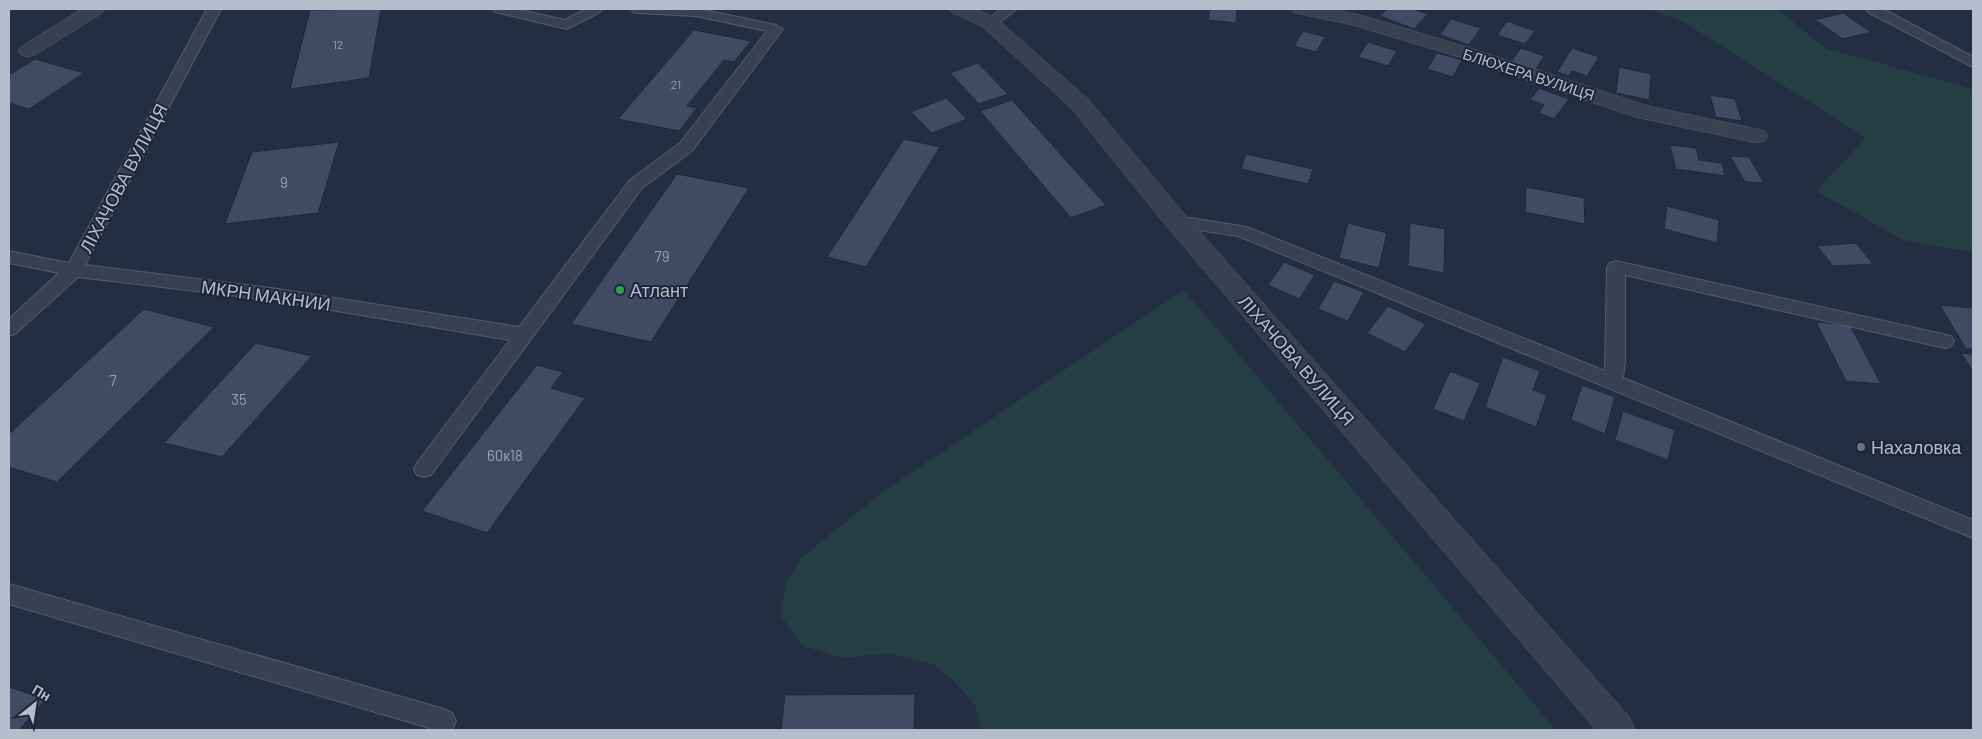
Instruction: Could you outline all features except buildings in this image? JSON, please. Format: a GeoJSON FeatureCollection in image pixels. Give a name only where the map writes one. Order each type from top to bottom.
{"type":"FeatureCollection","features":[{"type":"Feature","properties":{"kind":"street"},"geometry":{"type":"LineString","coordinates":[[28,51],[95,9]]}},
{"type":"Feature","properties":{"kind":"street","name":"ЛІХАЧОВА ВУЛИЦЯ"},"geometry":{"type":"LineString","coordinates":[[960,9],[1000,16],[1080,104],[1177,222],[1618,730]]}},
{"type":"Feature","properties":{"kind":"street","name":"БЛЮХЕРА ВУЛИЦЯ"},"geometry":{"type":"LineString","coordinates":[[1302,9],[1357,20],[1448,47],[1643,112],[1757,136]]}},
{"type":"Feature","properties":{"kind":"lane","name":"ЛІХАЧОВА ВУЛИЦЯ"},"geometry":{"type":"LineString","coordinates":[[9,328],[74,270],[214,9]]}},
{"type":"Feature","properties":{"kind":"lane"},"geometry":{"type":"LineString","coordinates":[[500,9],[567,25],[596,9]]}},
{"type":"Feature","properties":{"kind":"lane"},"geometry":{"type":"LineString","coordinates":[[424,469],[636,184],[686,147],[776,29],[696,12],[638,9]]}},
{"type":"Feature","properties":{"kind":"lane"},"geometry":{"type":"LineString","coordinates":[[1873,9],[1973,63]]}},
{"type":"Feature","properties":{"kind":"lane"},"geometry":{"type":"LineString","coordinates":[[1177,222],[1241,231],[1973,529]]}},
{"type":"Feature","properties":{"kind":"lane","name":"МКРН МАКНИИ"},"geometry":{"type":"LineString","coordinates":[[9,257],[74,270],[272,294],[524,335]]}},
{"type":"Feature","properties":{"kind":"lane"},"geometry":{"type":"LineString","coordinates":[[1613,381],[1616,362],[1616,267],[1946,341]]}},
{"type":"Feature","properties":{"kind":"lane"},"geometry":{"type":"LineString","coordinates":[[9,594],[444,721]]}},
{"type":"Feature","properties":{"kind":"green space"},"geometry":{"type":"Polygon","coordinates":[[[1649,9],[1777,9],[1825,48],[1973,89],[1973,252],[1903,240],[1816,191],[1866,138],[1682,21],[1649,9]]]}},
{"type":"Feature","properties":{"kind":"green space"},"geometry":{"type":"Polygon","coordinates":[[[1184,290],[1556,730],[981,730],[975,705],[954,681],[933,664],[889,653],[842,658],[803,646],[780,615],[786,583],[800,559],[882,492],[1184,290]]]}},
{"type":"Feature","properties":{"kind":"place","name":"Атлант"},"geometry":{"type":"Point","coordinates":[620,290]}},
{"type":"Feature","properties":{"kind":"place","name":"Нахаловка"},"geometry":{"type":"Point","coordinates":[1861,447]}}]}
